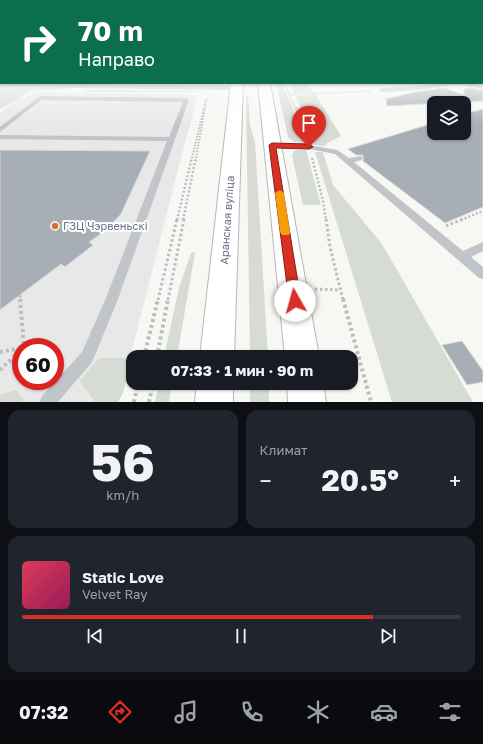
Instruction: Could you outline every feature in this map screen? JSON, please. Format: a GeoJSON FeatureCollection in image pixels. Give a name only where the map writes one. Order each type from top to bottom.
{"type":"FeatureCollection","features":[{"type":"Feature","properties":{"kind":"main road","name":"Аранская вуліца"},"geometry":{"type":"LineString","coordinates":[[218,350],[237,89]]}},
{"type":"Feature","properties":{"kind":"main road"},"geometry":{"type":"LineString","coordinates":[[265,89],[272,145],[294,287],[301,350]]}},
{"type":"Feature","properties":{"kind":"main road"},"geometry":{"type":"LineString","coordinates":[[214,402],[215,390]]}},
{"type":"Feature","properties":{"kind":"main road"},"geometry":{"type":"LineString","coordinates":[[306,390],[308,402]]}},
{"type":"Feature","properties":{"kind":"lane"},"geometry":{"type":"LineString","coordinates":[[66,99],[77,89]]}},
{"type":"Feature","properties":{"kind":"lane"},"geometry":{"type":"LineString","coordinates":[[382,90],[405,89]]}},
{"type":"Feature","properties":{"kind":"lane"},"geometry":{"type":"LineString","coordinates":[[0,130],[40,98],[186,100],[112,300],[87,357],[48,402]]}},
{"type":"Feature","properties":{"kind":"lane"},"geometry":{"type":"LineString","coordinates":[[0,137],[171,139]]}},
{"type":"Feature","properties":{"kind":"lane"},"geometry":{"type":"LineString","coordinates":[[272,145],[309,147],[338,152],[483,274]]}},
{"type":"Feature","properties":{"kind":"lane"},"geometry":{"type":"LineString","coordinates":[[348,161],[359,158]]}},
{"type":"Feature","properties":{"kind":"lane"},"geometry":{"type":"LineString","coordinates":[[462,256],[483,246]]}},
{"type":"Feature","properties":{"kind":"path"},"geometry":{"type":"LineString","coordinates":[[287,89],[305,136]]}},
{"type":"Feature","properties":{"kind":"path"},"geometry":{"type":"LineString","coordinates":[[290,95],[382,90]]}},
{"type":"Feature","properties":{"kind":"path"},"geometry":{"type":"LineString","coordinates":[[159,350],[208,95]]}},
{"type":"Feature","properties":{"kind":"path"},"geometry":{"type":"LineString","coordinates":[[310,151],[323,201],[336,276],[371,402]]}},
{"type":"Feature","properties":{"kind":"path"},"geometry":{"type":"LineString","coordinates":[[432,231],[483,211]]}},
{"type":"Feature","properties":{"kind":"path"},"geometry":{"type":"LineString","coordinates":[[20,295],[23,338]]}},
{"type":"Feature","properties":{"kind":"path"},"geometry":{"type":"LineString","coordinates":[[0,352],[12,350]]}},
{"type":"Feature","properties":{"kind":"path"},"geometry":{"type":"LineString","coordinates":[[0,370],[12,358]]}},
{"type":"Feature","properties":{"kind":"path"},"geometry":{"type":"LineString","coordinates":[[134,402],[137,390]]}},
{"type":"Feature","properties":{"kind":"path"},"geometry":{"type":"LineString","coordinates":[[149,402],[151,390]]}},
{"type":"Feature","properties":{"kind":"shaded area"},"geometry":{"type":"Polygon","coordinates":[[[0,89],[68,89],[31,91],[0,107],[0,89]]]}},
{"type":"Feature","properties":{"kind":"shaded area"},"geometry":{"type":"Polygon","coordinates":[[[277,89],[284,89],[291,103],[305,143],[294,142],[288,137],[277,89]]]}},
{"type":"Feature","properties":{"kind":"shaded area"},"geometry":{"type":"Polygon","coordinates":[[[292,89],[311,89],[314,93],[294,93],[292,89]]]}},
{"type":"Feature","properties":{"kind":"shaded area"},"geometry":{"type":"Polygon","coordinates":[[[88,90],[201,91],[204,92],[82,92],[88,90]]]}},
{"type":"Feature","properties":{"kind":"shaded area"},"geometry":{"type":"Polygon","coordinates":[[[33,92],[198,95],[132,350],[126,350],[126,374],[122,390],[114,402],[0,402],[0,113],[20,98],[25,98],[33,92]]]}},
{"type":"Feature","properties":{"kind":"shaded area"},"geometry":{"type":"Polygon","coordinates":[[[316,95],[341,136],[327,143],[325,146],[315,145],[296,96],[316,95]]]}},
{"type":"Feature","properties":{"kind":"shaded area"},"geometry":{"type":"Polygon","coordinates":[[[246,96],[248,96],[250,126],[255,142],[268,350],[250,350],[246,96]]]}},
{"type":"Feature","properties":{"kind":"shaded area"},"geometry":{"type":"Polygon","coordinates":[[[306,150],[321,205],[303,205],[292,156],[294,151],[306,150]]]}},
{"type":"Feature","properties":{"kind":"shaded area"},"geometry":{"type":"Polygon","coordinates":[[[315,152],[323,152],[333,185],[382,244],[473,402],[392,402],[315,152]]]}},
{"type":"Feature","properties":{"kind":"shaded area"},"geometry":{"type":"Polygon","coordinates":[[[195,252],[178,350],[166,350],[179,288],[191,253],[195,252]]]}},
{"type":"Feature","properties":{"kind":"shaded area"},"geometry":{"type":"Polygon","coordinates":[[[99,358],[124,358],[126,359],[126,382],[123,393],[118,402],[95,402],[80,381],[99,358]]]}},
{"type":"Feature","properties":{"kind":"shaded area"},"geometry":{"type":"Polygon","coordinates":[[[16,390],[24,400],[21,402],[0,402],[0,395],[16,390]]]}},
{"type":"Feature","properties":{"kind":"shaded area"},"geometry":{"type":"Polygon","coordinates":[[[158,390],[171,390],[169,402],[155,402],[158,390]]]}},
{"type":"Feature","properties":{"kind":"shaded area"},"geometry":{"type":"Polygon","coordinates":[[[250,390],[269,390],[269,402],[250,402],[250,390]]]}},
{"type":"Feature","properties":{"kind":"building"},"geometry":{"type":"Polygon","coordinates":[[[438,89],[446,89],[464,95],[464,89],[483,90],[483,101],[471,102],[471,96],[427,96],[427,104],[387,106],[386,99],[415,92],[438,89]]]}},
{"type":"Feature","properties":{"kind":"building"},"geometry":{"type":"Polygon","coordinates":[[[483,109],[483,207],[445,223],[363,161],[363,155],[356,155],[348,149],[427,125],[427,140],[471,140],[471,112],[483,109]]]}},
{"type":"Feature","properties":{"kind":"building","name":"ГЗЦ Чэрвеньскі"},"geometry":{"type":"Polygon","coordinates":[[[0,150],[150,151],[121,214],[105,231],[89,242],[93,245],[65,267],[61,264],[0,310],[0,150]]]}},
{"type":"Feature","properties":{"kind":"building"},"geometry":{"type":"Polygon","coordinates":[[[462,341],[483,371],[483,382],[467,385],[442,345],[462,341]]]}},
{"type":"Feature","properties":{"kind":"slow traffic"},"geometry":{"type":"LineString","coordinates":[[280,193],[285,232]]}},
{"type":"Feature","properties":{"kind":"place","name":"ГЗЦ Чэрвеньскі"},"geometry":{"type":"Point","coordinates":[55,226]}},
{"type":"Feature","properties":{"kind":"route"},"geometry":{"type":"LineString","coordinates":[[295,301],[272,145],[309,147]]}}]}
